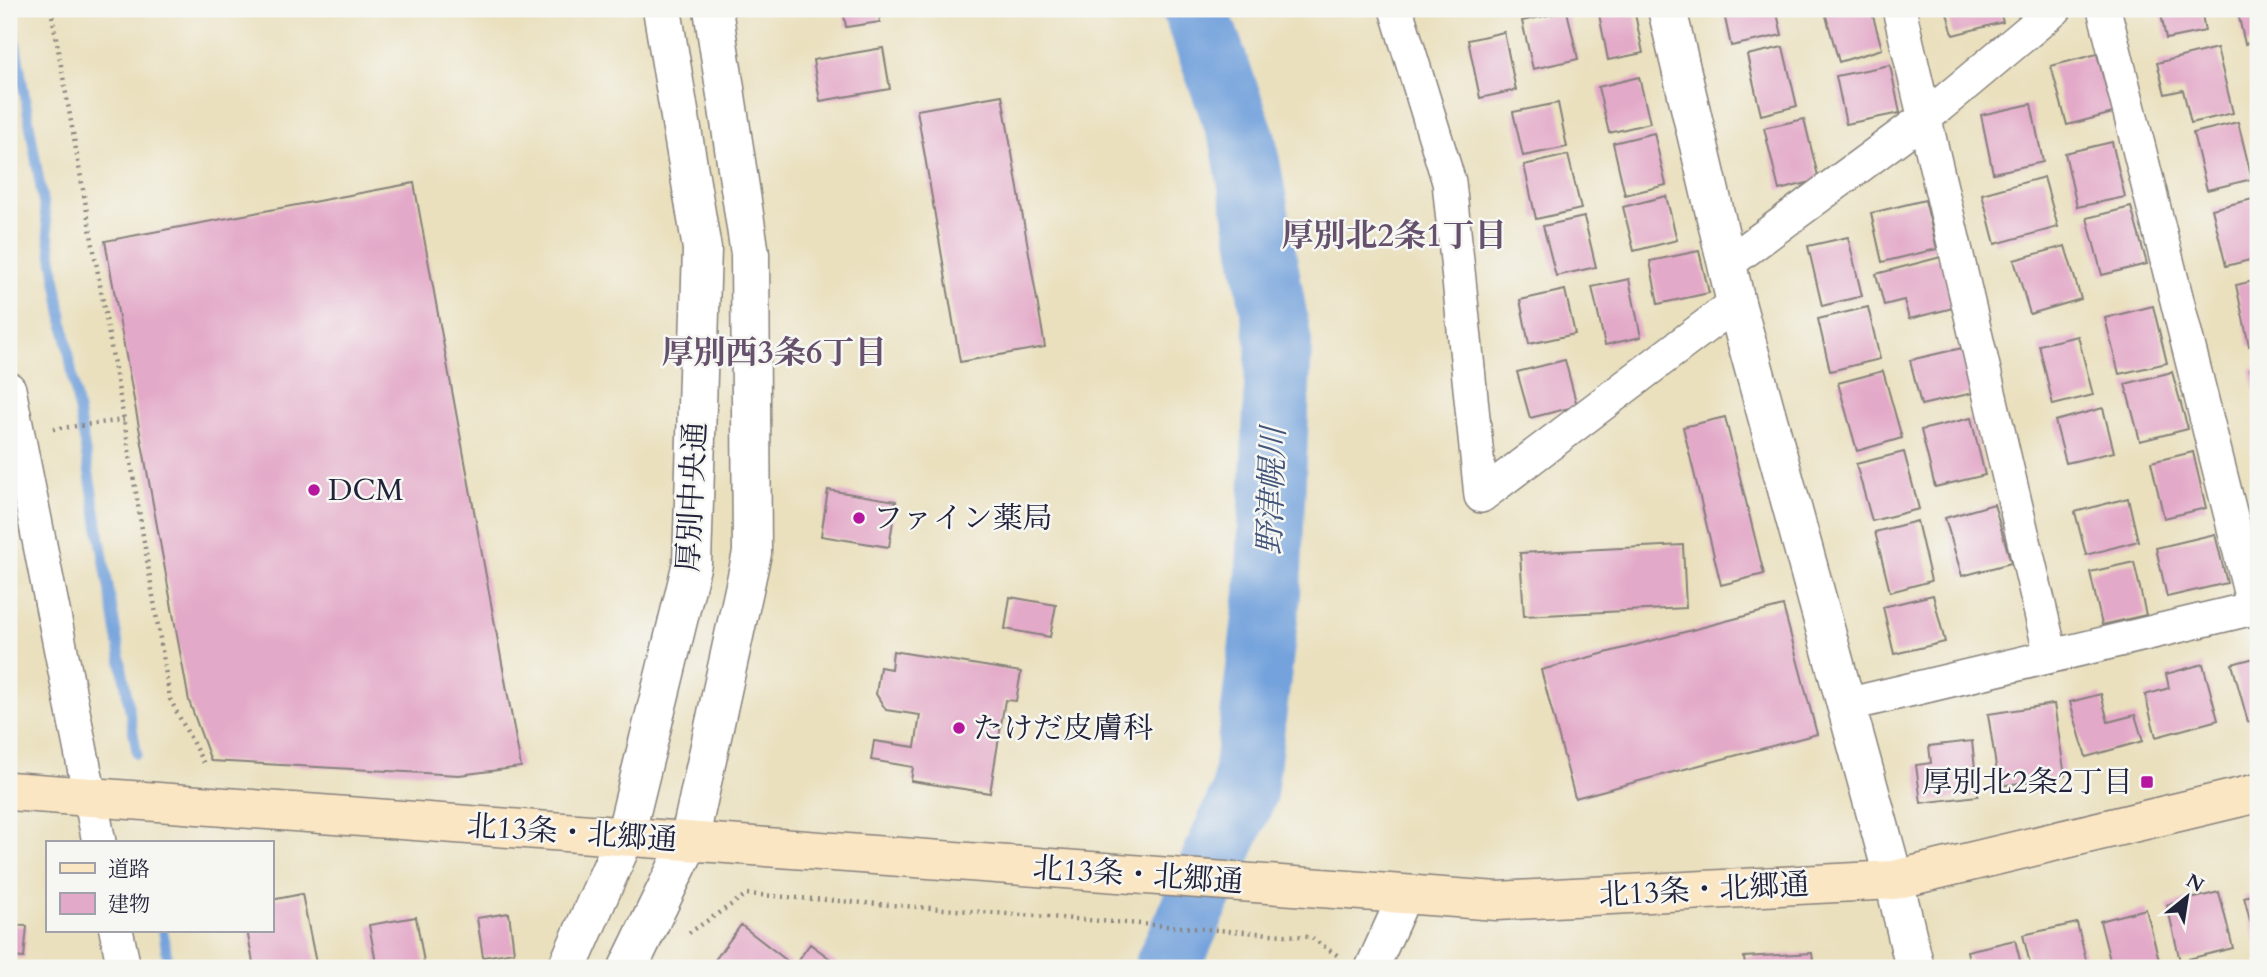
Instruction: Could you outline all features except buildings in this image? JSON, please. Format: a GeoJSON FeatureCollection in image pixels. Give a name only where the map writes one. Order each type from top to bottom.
{"type":"FeatureCollection","features":[{"type":"Feature","properties":{"kind":"main road","name":"北13条・北郷通"},"geometry":{"type":"LineString","coordinates":[[9,791],[1497,901],[1894,880],[2258,793]]}},
{"type":"Feature","properties":{"kind":"street","name":"厚別中央通"},"geometry":{"type":"LineString","coordinates":[[567,968],[625,837],[692,563],[702,250],[662,9]]}},
{"type":"Feature","properties":{"kind":"street","name":"厚別中央通"},"geometry":{"type":"LineString","coordinates":[[628,968],[690,842],[752,553],[750,254],[713,9]]}},
{"type":"Feature","properties":{"kind":"street"},"geometry":{"type":"LineString","coordinates":[[1396,9],[1449,183],[1481,496],[1736,303]]}},
{"type":"Feature","properties":{"kind":"street"},"geometry":{"type":"LineString","coordinates":[[1667,9],[1736,303],[1894,880],[1915,968]]}},
{"type":"Feature","properties":{"kind":"street"},"geometry":{"type":"LineString","coordinates":[[1899,9],[2051,656]]}},
{"type":"Feature","properties":{"kind":"street"},"geometry":{"type":"LineString","coordinates":[[1727,264],[1926,117],[2055,9]]}},
{"type":"Feature","properties":{"kind":"street"},"geometry":{"type":"LineString","coordinates":[[1846,705],[2256,607],[2104,9]]}},
{"type":"Feature","properties":{"kind":"street"},"geometry":{"type":"LineString","coordinates":[[9,389],[13,430],[99,841]]}},
{"type":"Feature","properties":{"kind":"street"},"geometry":{"type":"LineString","coordinates":[[1372,968],[1405,895]]}},
{"type":"Feature","properties":{"kind":"street"},"geometry":{"type":"LineString","coordinates":[[116,932],[124,968]]}},
{"type":"Feature","properties":{"kind":"path"},"geometry":{"type":"LineString","coordinates":[[51,9],[170,699],[207,770]]}},
{"type":"Feature","properties":{"kind":"path"},"geometry":{"type":"LineString","coordinates":[[63,429],[124,420]]}},
{"type":"Feature","properties":{"kind":"path"},"geometry":{"type":"LineString","coordinates":[[684,944],[690,932],[747,894],[1310,937],[1342,958],[1336,968]]}},
{"type":"Feature","properties":{"kind":"waterway"},"geometry":{"type":"LineString","coordinates":[[10,9],[137,754]]}},
{"type":"Feature","properties":{"kind":"waterway","name":"野津幌川"},"geometry":{"type":"LineString","coordinates":[[1167,968],[1244,793],[1268,594],[1279,343],[1243,140],[1195,9]]}},
{"type":"Feature","properties":{"kind":"waterway"},"geometry":{"type":"LineString","coordinates":[[163,932],[169,968]]}},
{"type":"Feature","properties":{"kind":"place","name":"DCM"},"geometry":{"type":"Point","coordinates":[314,490]}},
{"type":"Feature","properties":{"kind":"place","name":"ファイン薬局"},"geometry":{"type":"Point","coordinates":[859,518]}},
{"type":"Feature","properties":{"kind":"place","name":"たけだ皮膚科"},"geometry":{"type":"Point","coordinates":[959,728]}},
{"type":"Feature","properties":{"kind":"place","name":"厚別北2条2丁目"},"geometry":{"type":"Point","coordinates":[2147,782]}},
{"type":"Feature","properties":{"kind":"district","name":"厚別北2条1丁目"},"geometry":{"type":"Point","coordinates":[1394,236]}},
{"type":"Feature","properties":{"kind":"district","name":"厚別西3条6丁目"},"geometry":{"type":"Point","coordinates":[774,353]}}]}
